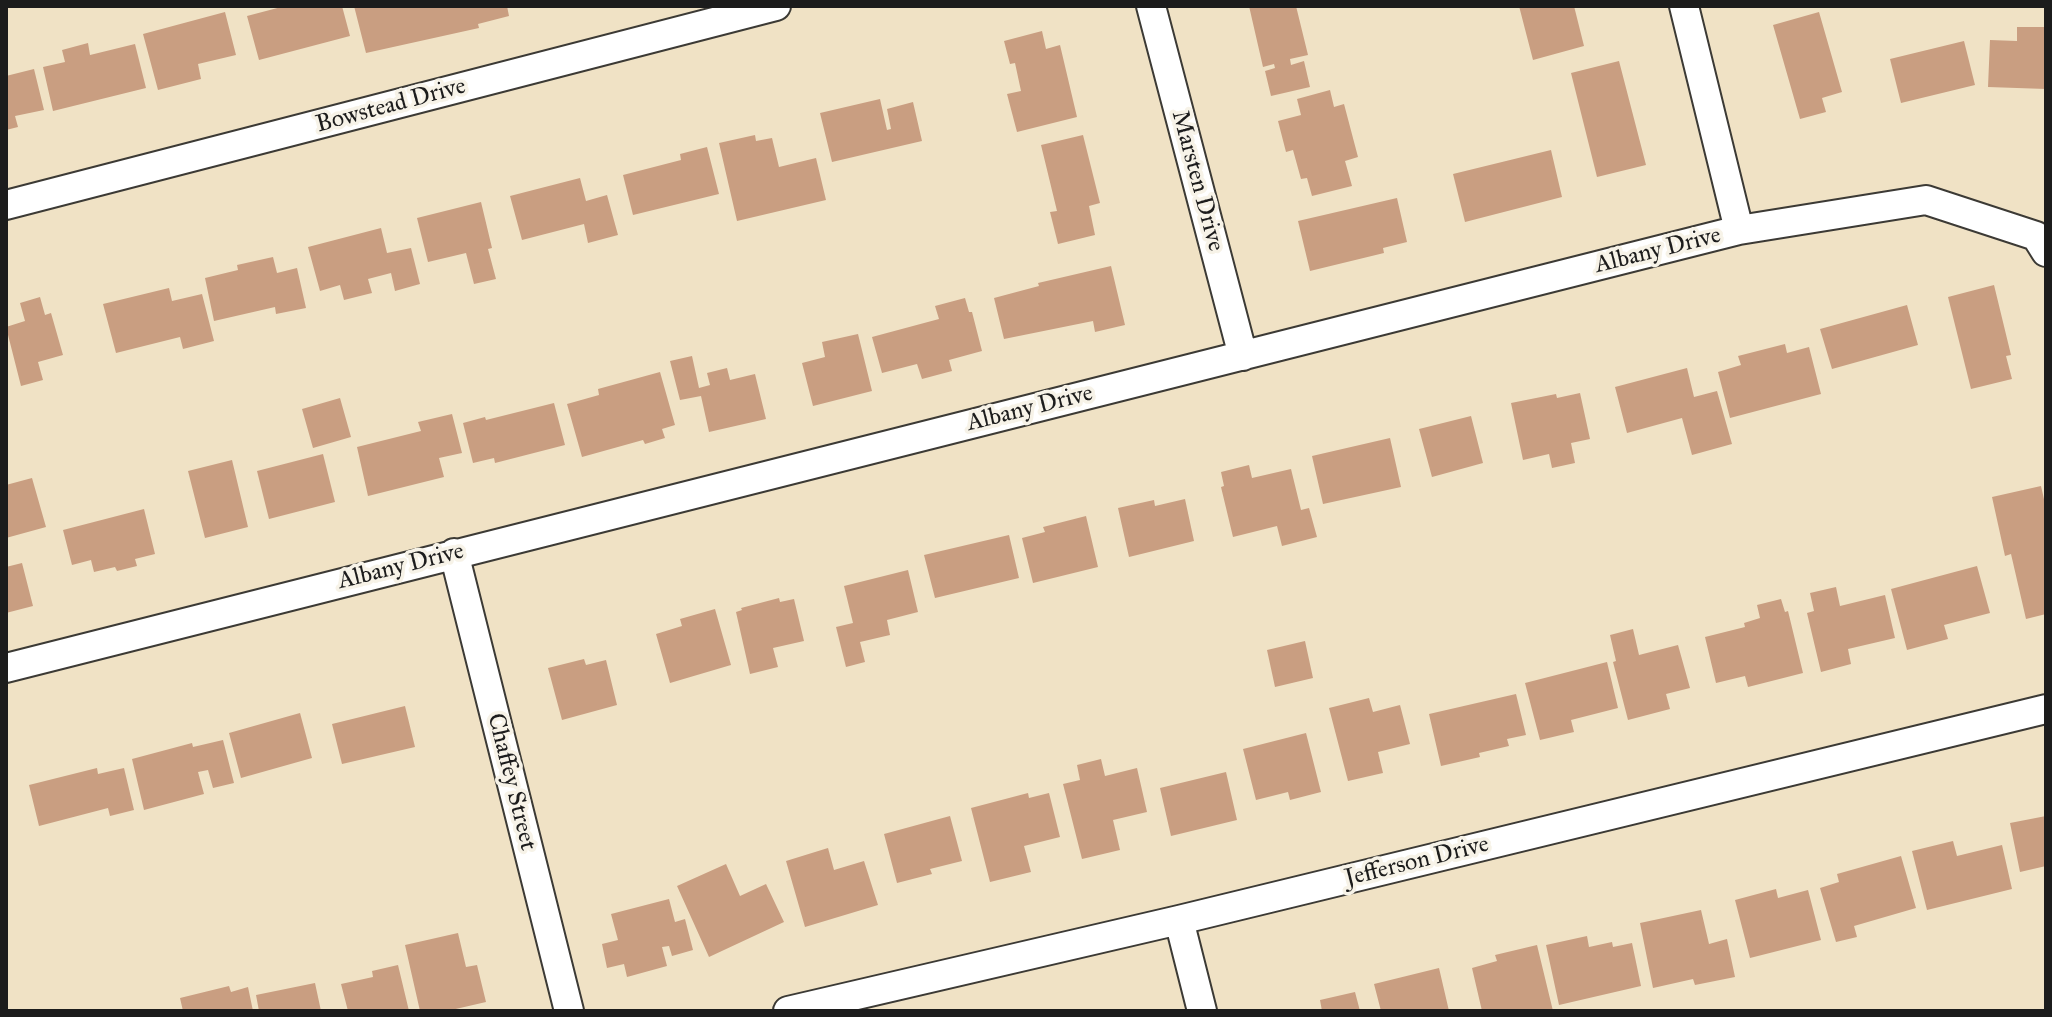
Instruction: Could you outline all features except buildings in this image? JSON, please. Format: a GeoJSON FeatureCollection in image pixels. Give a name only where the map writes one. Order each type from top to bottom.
{"type":"FeatureCollection","features":[{"type":"Feature","properties":{"kind":"street","name":"Bowstead Drive"},"geometry":{"type":"LineString","coordinates":[[6,205],[776,6]]}},
{"type":"Feature","properties":{"kind":"street","name":"Marsten Drive"},"geometry":{"type":"LineString","coordinates":[[1151,6],[1243,356]]}},
{"type":"Feature","properties":{"kind":"street"},"geometry":{"type":"LineString","coordinates":[[1684,6],[1739,230]]}},
{"type":"Feature","properties":{"kind":"street","name":"Albany Drive"},"geometry":{"type":"LineString","coordinates":[[6,668],[1739,230],[1926,200],[2036,236],[2046,252]]}},
{"type":"Feature","properties":{"kind":"street","name":"Chaffey Street"},"geometry":{"type":"LineString","coordinates":[[454,553],[569,1011]]}},
{"type":"Feature","properties":{"kind":"street","name":"Jefferson Drive"},"geometry":{"type":"LineString","coordinates":[[788,1011],[1179,920],[2046,709]]}},
{"type":"Feature","properties":{"kind":"street"},"geometry":{"type":"LineString","coordinates":[[1179,920],[1202,1011]]}}]}
